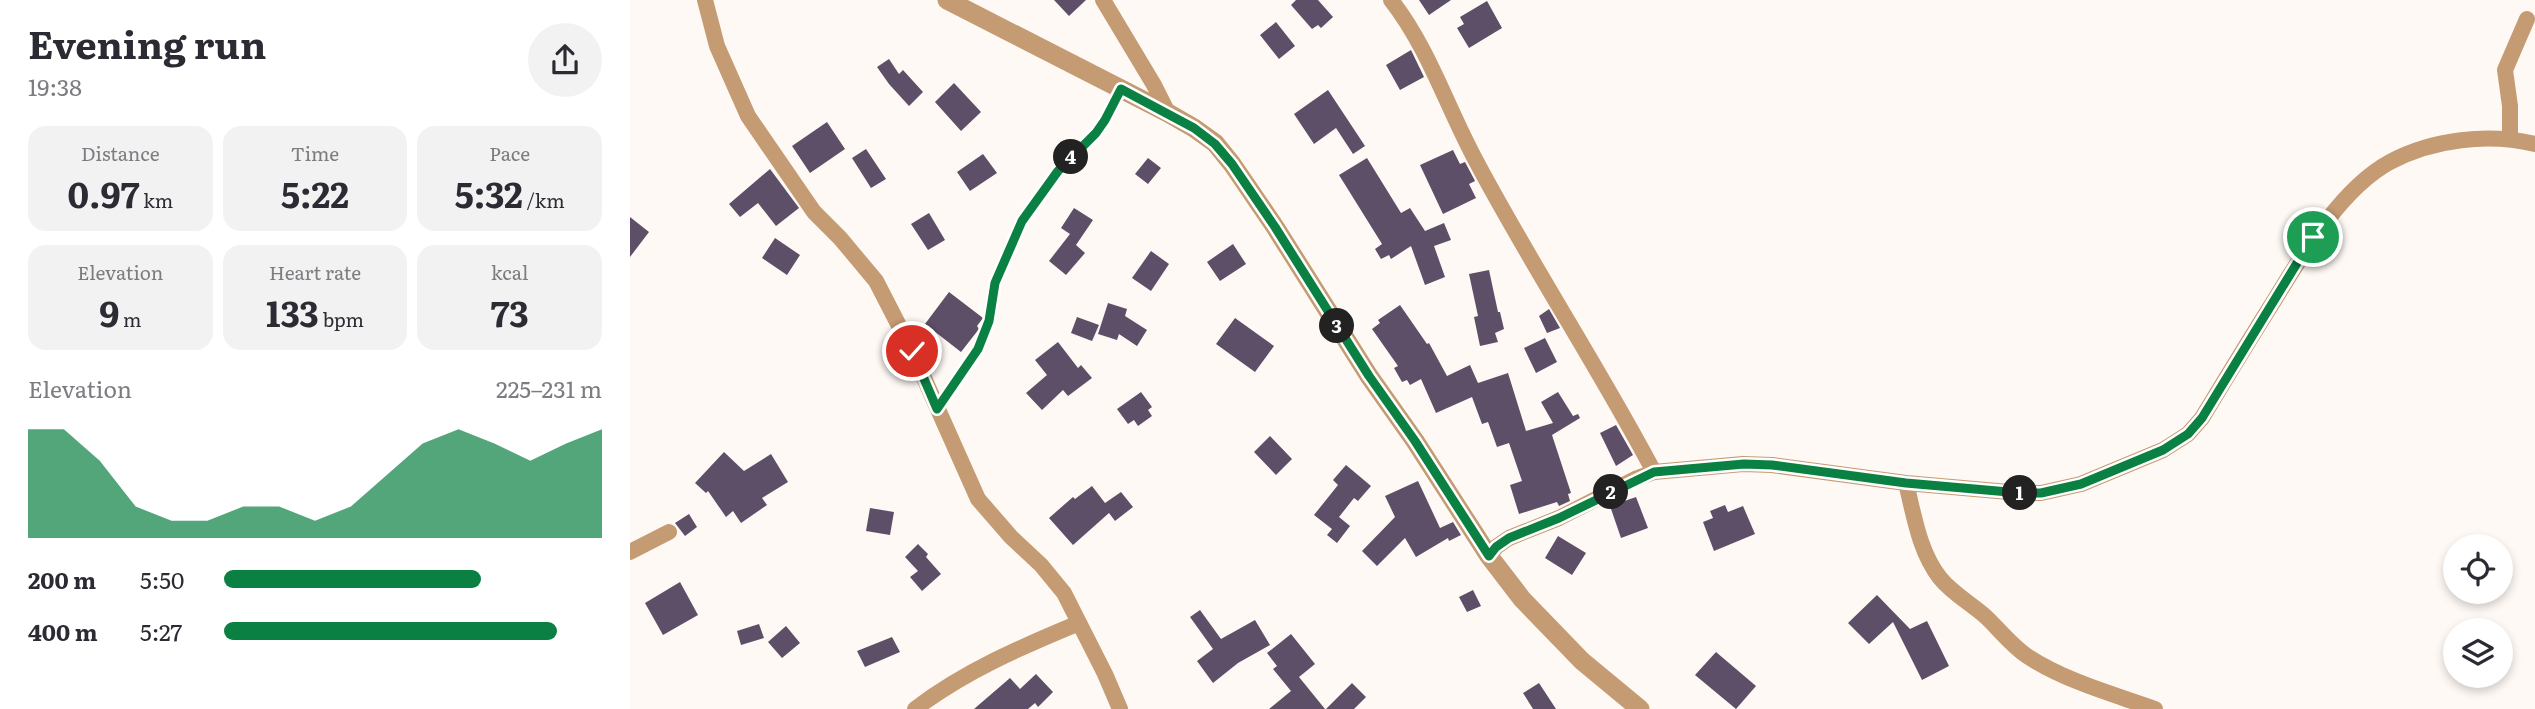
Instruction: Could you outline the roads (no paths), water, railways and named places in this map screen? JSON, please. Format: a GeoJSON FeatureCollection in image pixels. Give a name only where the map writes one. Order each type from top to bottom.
{"type":"FeatureCollection","features":[{"type":"Feature","properties":{"kind":"street"},"geometry":{"type":"LineString","coordinates":[[705,0],[717,46],[748,116],[814,212],[876,281],[912,351],[978,499],[1064,593],[1120,709]]}},
{"type":"Feature","properties":{"kind":"street"},"geometry":{"type":"LineString","coordinates":[[947,0],[1168,113],[1215,144],[1275,227],[1369,376],[1415,441],[1489,556],[1548,628],[1582,661],[1640,709]]}},
{"type":"Feature","properties":{"kind":"street"},"geometry":{"type":"LineString","coordinates":[[1103,0],[1168,113]]}},
{"type":"Feature","properties":{"kind":"street"},"geometry":{"type":"LineString","coordinates":[[1391,0],[1413,35],[1474,158],[1654,472]]}},
{"type":"Feature","properties":{"kind":"street"},"geometry":{"type":"LineString","coordinates":[[2510,138],[2510,106],[2505,70],[2527,19]]}},
{"type":"Feature","properties":{"kind":"street"},"geometry":{"type":"LineString","coordinates":[[1489,556],[1509,538],[1559,518],[1654,472],[1744,464],[2020,493],[2041,493],[2081,484],[2163,450],[2188,434],[2202,418],[2313,237],[2362,183],[2388,163],[2411,152],[2448,143],[2510,138],[2535,144]]}},
{"type":"Feature","properties":{"kind":"street"},"geometry":{"type":"LineString","coordinates":[[1906,483],[1916,528],[1928,557],[1940,578],[1955,593],[1986,617],[2028,657],[2078,681],[2155,709]]}},
{"type":"Feature","properties":{"kind":"street"},"geometry":{"type":"LineString","coordinates":[[630,552],[668,532]]}},
{"type":"Feature","properties":{"kind":"street"},"geometry":{"type":"LineString","coordinates":[[915,709],[960,677],[999,657],[1079,624]]}},
{"type":"Feature","properties":{"kind":"lane"},"geometry":{"type":"LineString","coordinates":[[937,409],[978,349],[989,321],[995,283],[1022,221],[1058,171],[1096,133],[1121,89]]}}]}
